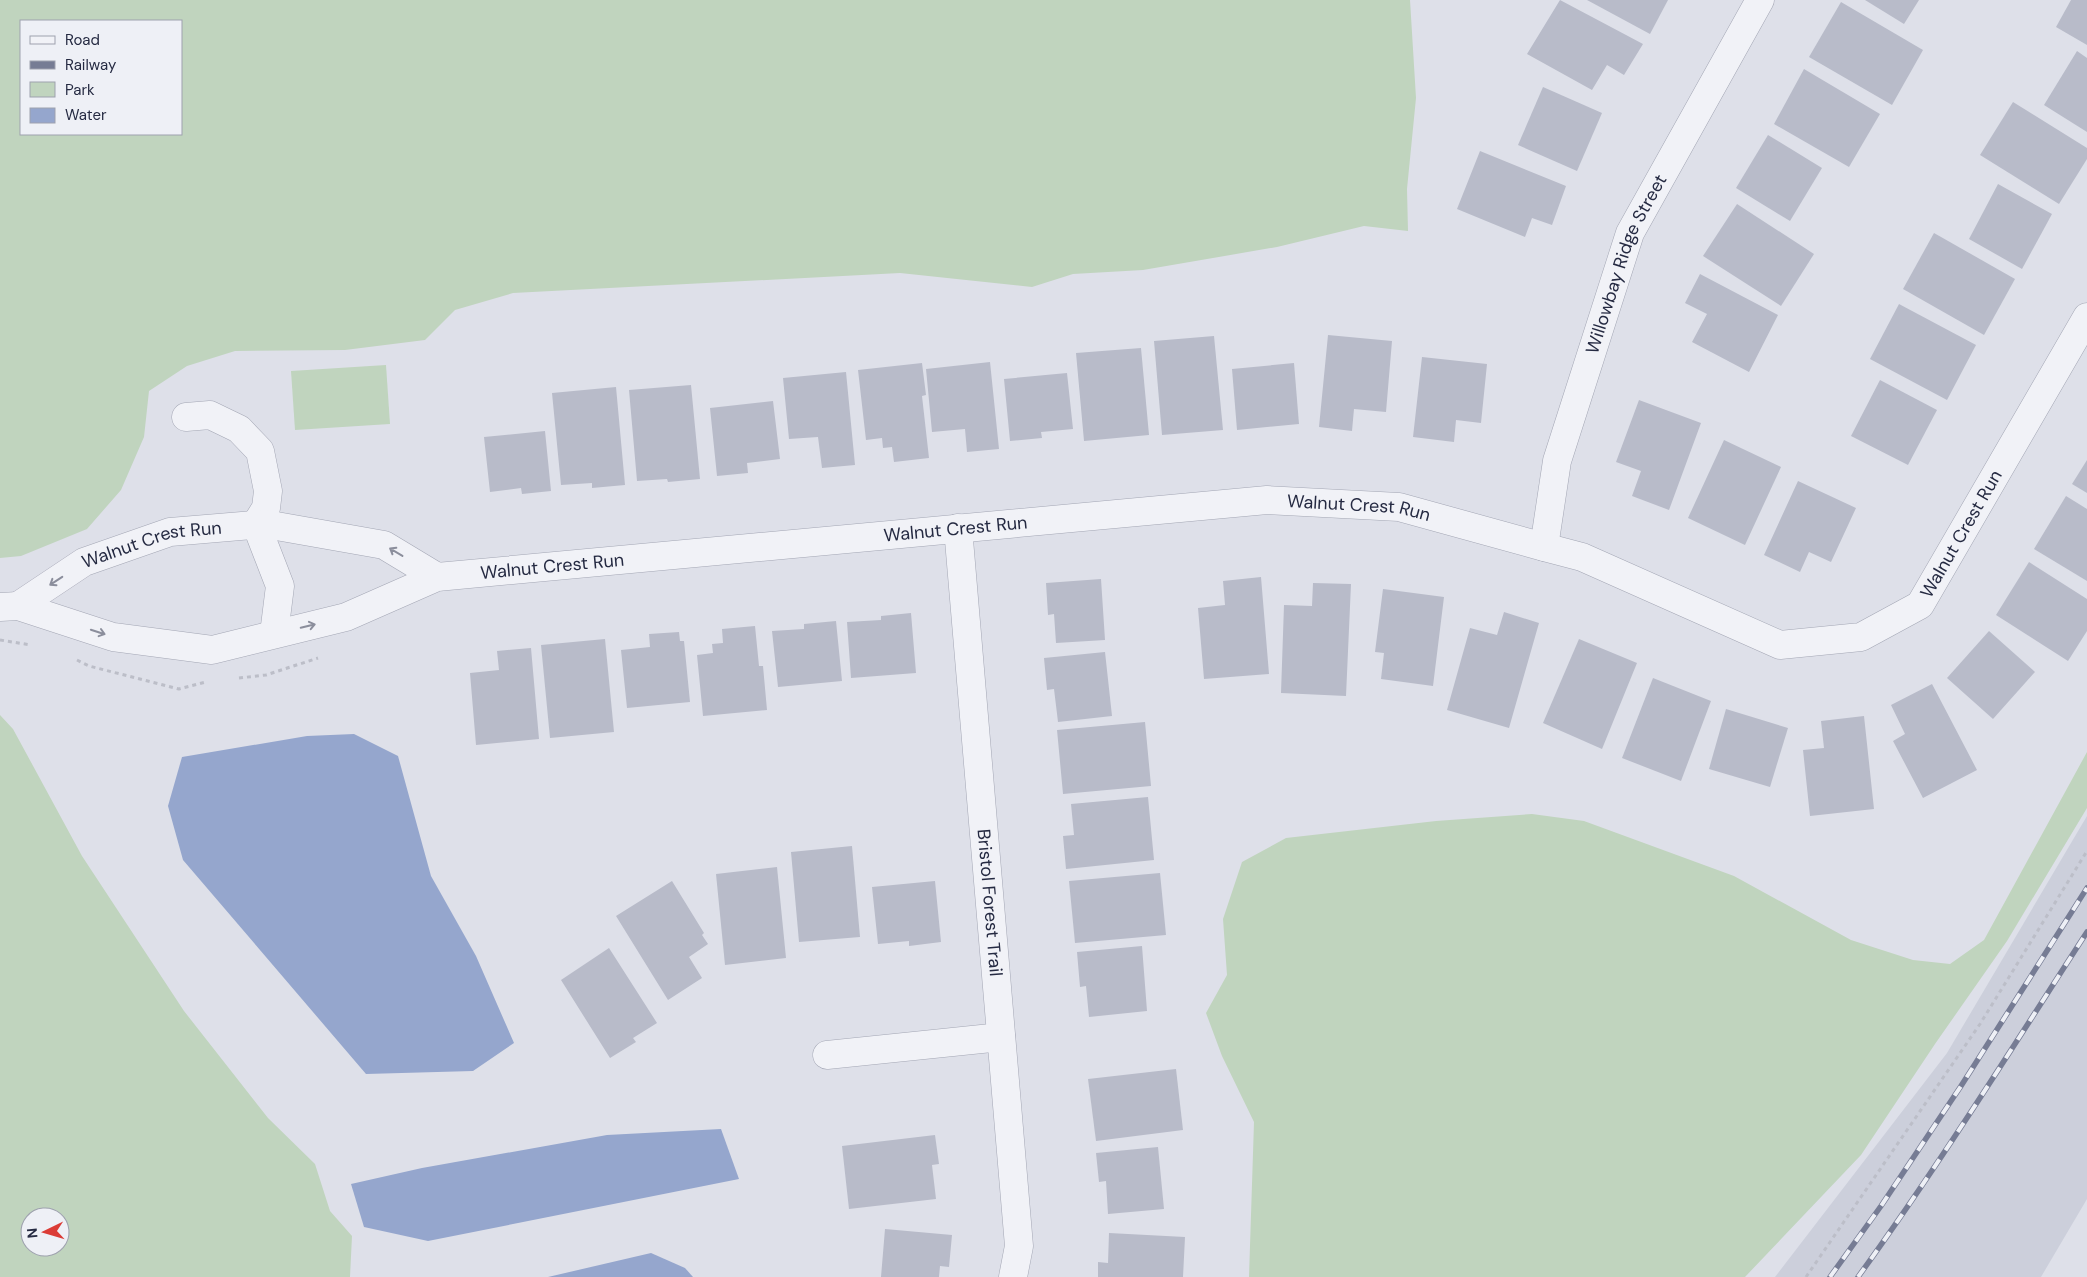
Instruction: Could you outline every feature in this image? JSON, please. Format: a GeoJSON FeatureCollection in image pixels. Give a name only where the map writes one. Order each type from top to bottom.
{"type":"FeatureCollection","features":[{"type":"Feature","properties":{"kind":"street","name":"Willowbay Ridge Street"},"geometry":{"type":"LineString","coordinates":[[1544,547],[1557,461],[1630,233],[1760,0]]}},
{"type":"Feature","properties":{"kind":"street","name":"Walnut Crest Run"},"geometry":{"type":"LineString","coordinates":[[9,607],[113,637],[212,650],[346,617],[437,577],[1267,500],[1399,506],[1582,557],[1780,644],[1861,637],[1920,605],[2087,318]]}},
{"type":"Feature","properties":{"kind":"street"},"geometry":{"type":"LineString","coordinates":[[186,416],[210,415],[239,430],[260,451],[268,491],[266,508],[256,524],[280,586],[274,634]]}},
{"type":"Feature","properties":{"kind":"street","name":"Walnut Crest Run"},"geometry":{"type":"LineString","coordinates":[[9,607],[84,562],[170,532],[256,524],[384,545],[437,577]]}},
{"type":"Feature","properties":{"kind":"street","name":"Bristol Forest Trail"},"geometry":{"type":"LineString","coordinates":[[958,528],[1019,1246],[1013,1277]]}},
{"type":"Feature","properties":{"kind":"street"},"geometry":{"type":"LineString","coordinates":[[827,1055],[1001,1038]]}},
{"type":"Feature","properties":{"kind":"path"},"geometry":{"type":"LineString","coordinates":[[1806,1277],[1980,1024],[2087,851]]}},
{"type":"Feature","properties":{"kind":"shaded area"},"geometry":{"type":"Polygon","coordinates":[[[2087,816],[2087,1199],[2041,1277],[1775,1277],[1947,1053],[2087,816]]]}},
{"type":"Feature","properties":{"kind":"green space"},"geometry":{"type":"Polygon","coordinates":[[[0,0],[1410,0],[1416,98],[1407,189],[1408,231],[1364,226],[1277,247],[1143,270],[1073,274],[1032,287],[900,273],[513,293],[455,310],[425,340],[345,350],[235,351],[187,366],[149,391],[144,437],[121,490],[87,529],[21,556],[0,558],[0,0]]]}},
{"type":"Feature","properties":{"kind":"green space"},"geometry":{"type":"Polygon","coordinates":[[[386,365],[390,424],[295,430],[291,371],[386,365]]]}},
{"type":"Feature","properties":{"kind":"green space"},"geometry":{"type":"Polygon","coordinates":[[[0,715],[13,729],[82,856],[184,1011],[268,1118],[315,1164],[330,1211],[352,1236],[350,1277],[0,1277],[0,715]]]}},
{"type":"Feature","properties":{"kind":"green space"},"geometry":{"type":"Polygon","coordinates":[[[2087,752],[2087,808],[2007,941],[1861,1155],[1745,1277],[1249,1277],[1254,1122],[1222,1056],[1206,1013],[1227,975],[1223,919],[1242,862],[1286,838],[1436,821],[1532,814],[1584,821],[1734,876],[1851,940],[1913,960],[1950,964],[1984,940],[2087,752]]]}},
{"type":"Feature","properties":{"kind":"water"},"geometry":{"type":"Polygon","coordinates":[[[354,734],[398,756],[431,876],[476,956],[514,1043],[473,1071],[366,1074],[183,860],[168,806],[182,757],[307,736],[354,734]]]}},
{"type":"Feature","properties":{"kind":"water"},"geometry":{"type":"Polygon","coordinates":[[[721,1129],[739,1179],[428,1241],[364,1227],[351,1184],[422,1168],[607,1135],[721,1129]]]}},
{"type":"Feature","properties":{"kind":"water"},"geometry":{"type":"Polygon","coordinates":[[[651,1253],[685,1268],[693,1277],[548,1277],[651,1253]]]}},
{"type":"Feature","properties":{"kind":"building"},"geometry":{"type":"Polygon","coordinates":[[[1560,0],[1643,44],[1624,75],[1607,65],[1592,90],[1527,54],[1560,0]]]}},
{"type":"Feature","properties":{"kind":"building"},"geometry":{"type":"Polygon","coordinates":[[[1587,0],[1668,0],[1650,34],[1587,0]]]}},
{"type":"Feature","properties":{"kind":"building"},"geometry":{"type":"Polygon","coordinates":[[[1865,0],[1919,0],[1904,24],[1865,0]]]}},
{"type":"Feature","properties":{"kind":"building"},"geometry":{"type":"Polygon","coordinates":[[[2071,0],[2087,0],[2087,45],[2056,27],[2071,0]]]}},
{"type":"Feature","properties":{"kind":"building"},"geometry":{"type":"Polygon","coordinates":[[[1841,2],[1923,50],[1892,105],[1809,57],[1841,2]]]}},
{"type":"Feature","properties":{"kind":"building"},"geometry":{"type":"Polygon","coordinates":[[[2077,51],[2087,58],[2087,132],[2044,105],[2077,51]]]}},
{"type":"Feature","properties":{"kind":"building"},"geometry":{"type":"Polygon","coordinates":[[[1804,69],[1880,114],[1849,167],[1774,124],[1804,69]]]}},
{"type":"Feature","properties":{"kind":"building"},"geometry":{"type":"Polygon","coordinates":[[[1543,87],[1602,113],[1577,171],[1518,145],[1543,87]]]}},
{"type":"Feature","properties":{"kind":"building"},"geometry":{"type":"Polygon","coordinates":[[[2013,102],[2087,148],[2087,159],[2059,204],[1980,155],[2013,102]]]}},
{"type":"Feature","properties":{"kind":"building"},"geometry":{"type":"Polygon","coordinates":[[[1768,135],[1822,168],[1790,221],[1736,188],[1768,135]]]}},
{"type":"Feature","properties":{"kind":"building"},"geometry":{"type":"Polygon","coordinates":[[[1480,151],[1566,186],[1552,225],[1532,218],[1525,237],[1457,209],[1480,151]]]}},
{"type":"Feature","properties":{"kind":"building"},"geometry":{"type":"Polygon","coordinates":[[[1998,184],[2052,214],[2022,269],[1969,239],[1998,184]]]}},
{"type":"Feature","properties":{"kind":"building"},"geometry":{"type":"Polygon","coordinates":[[[1737,204],[1814,254],[1781,306],[1703,256],[1737,204]]]}},
{"type":"Feature","properties":{"kind":"building"},"geometry":{"type":"Polygon","coordinates":[[[1934,233],[2015,279],[1984,335],[1903,289],[1934,233]]]}},
{"type":"Feature","properties":{"kind":"building"},"geometry":{"type":"Polygon","coordinates":[[[1700,274],[1778,315],[1749,372],[1692,342],[1707,314],[1685,303],[1700,274]]]}},
{"type":"Feature","properties":{"kind":"building"},"geometry":{"type":"Polygon","coordinates":[[[1899,304],[1976,345],[1947,400],[1870,359],[1899,304]]]}},
{"type":"Feature","properties":{"kind":"building"},"geometry":{"type":"Polygon","coordinates":[[[1328,335],[1392,341],[1386,412],[1354,409],[1352,431],[1319,427],[1328,335]]]}},
{"type":"Feature","properties":{"kind":"building"},"geometry":{"type":"Polygon","coordinates":[[[1214,336],[1223,430],[1162,435],[1154,341],[1214,336]]]}},
{"type":"Feature","properties":{"kind":"building"},"geometry":{"type":"Polygon","coordinates":[[[1141,348],[1149,435],[1084,441],[1076,353],[1141,348]]]}},
{"type":"Feature","properties":{"kind":"building"},"geometry":{"type":"Polygon","coordinates":[[[1422,357],[1487,364],[1481,423],[1456,420],[1454,442],[1413,437],[1422,357]]]}},
{"type":"Feature","properties":{"kind":"building"},"geometry":{"type":"Polygon","coordinates":[[[990,362],[999,449],[967,452],[965,429],[932,432],[926,369],[990,362]]]}},
{"type":"Feature","properties":{"kind":"building"},"geometry":{"type":"Polygon","coordinates":[[[922,363],[926,395],[922,396],[929,458],[894,462],[892,447],[883,448],[882,438],[866,440],[858,370],[922,363]]]}},
{"type":"Feature","properties":{"kind":"building"},"geometry":{"type":"Polygon","coordinates":[[[1294,363],[1299,424],[1237,430],[1232,369],[1294,363]]]}},
{"type":"Feature","properties":{"kind":"building"},"geometry":{"type":"Polygon","coordinates":[[[846,372],[855,465],[822,468],[818,437],[789,439],[783,378],[846,372]]]}},
{"type":"Feature","properties":{"kind":"building"},"geometry":{"type":"Polygon","coordinates":[[[1067,373],[1073,429],[1041,432],[1042,438],[1010,441],[1004,379],[1067,373]]]}},
{"type":"Feature","properties":{"kind":"building"},"geometry":{"type":"Polygon","coordinates":[[[1880,380],[1937,410],[1908,465],[1851,436],[1880,380]]]}},
{"type":"Feature","properties":{"kind":"building"},"geometry":{"type":"Polygon","coordinates":[[[691,385],[700,479],[668,482],[667,479],[637,481],[629,390],[691,385]]]}},
{"type":"Feature","properties":{"kind":"building"},"geometry":{"type":"Polygon","coordinates":[[[616,387],[625,485],[592,488],[592,483],[561,485],[552,393],[616,387]]]}},
{"type":"Feature","properties":{"kind":"building"},"geometry":{"type":"Polygon","coordinates":[[[1639,400],[1701,423],[1669,510],[1632,496],[1641,471],[1616,462],[1639,400]]]}},
{"type":"Feature","properties":{"kind":"building"},"geometry":{"type":"Polygon","coordinates":[[[773,401],[780,459],[747,463],[748,473],[717,476],[710,408],[773,401]]]}},
{"type":"Feature","properties":{"kind":"building"},"geometry":{"type":"Polygon","coordinates":[[[545,431],[551,491],[522,494],[521,488],[490,492],[484,437],[545,431]]]}},
{"type":"Feature","properties":{"kind":"building"},"geometry":{"type":"Polygon","coordinates":[[[1724,440],[1781,467],[1745,545],[1688,518],[1724,440]]]}},
{"type":"Feature","properties":{"kind":"building"},"geometry":{"type":"Polygon","coordinates":[[[2087,460],[2087,493],[2072,484],[2087,460]]]}},
{"type":"Feature","properties":{"kind":"building"},"geometry":{"type":"Polygon","coordinates":[[[1798,481],[1856,508],[1831,562],[1809,552],[1800,572],[1764,555],[1798,481]]]}},
{"type":"Feature","properties":{"kind":"building"},"geometry":{"type":"Polygon","coordinates":[[[2066,496],[2087,509],[2087,581],[2034,549],[2066,496]]]}},
{"type":"Feature","properties":{"kind":"building"},"geometry":{"type":"Polygon","coordinates":[[[2029,562],[2087,599],[2087,631],[2068,661],[1996,615],[2029,562]]]}},
{"type":"Feature","properties":{"kind":"building"},"geometry":{"type":"Polygon","coordinates":[[[1261,577],[1269,674],[1204,679],[1198,608],[1225,605],[1223,581],[1261,577]]]}},
{"type":"Feature","properties":{"kind":"building"},"geometry":{"type":"Polygon","coordinates":[[[1101,579],[1105,640],[1056,643],[1054,614],[1048,615],[1046,583],[1101,579]]]}},
{"type":"Feature","properties":{"kind":"building"},"geometry":{"type":"Polygon","coordinates":[[[1313,583],[1351,584],[1346,696],[1281,693],[1284,605],[1312,606],[1313,583]]]}},
{"type":"Feature","properties":{"kind":"building"},"geometry":{"type":"Polygon","coordinates":[[[1383,589],[1444,597],[1433,686],[1381,679],[1384,653],[1375,652],[1383,589]]]}},
{"type":"Feature","properties":{"kind":"building"},"geometry":{"type":"Polygon","coordinates":[[[1504,612],[1539,623],[1509,728],[1447,710],[1470,628],[1497,635],[1504,612]]]}},
{"type":"Feature","properties":{"kind":"building"},"geometry":{"type":"Polygon","coordinates":[[[911,613],[916,673],[851,678],[847,622],[881,620],[881,616],[911,613]]]}},
{"type":"Feature","properties":{"kind":"building"},"geometry":{"type":"Polygon","coordinates":[[[836,621],[842,681],[778,687],[772,631],[804,629],[804,624],[836,621]]]}},
{"type":"Feature","properties":{"kind":"building"},"geometry":{"type":"Polygon","coordinates":[[[755,626],[759,666],[763,666],[767,710],[703,716],[697,655],[713,653],[712,644],[723,643],[722,629],[755,626]]]}},
{"type":"Feature","properties":{"kind":"building"},"geometry":{"type":"Polygon","coordinates":[[[1989,631],[2035,672],[1993,719],[1947,678],[1989,631]]]}},
{"type":"Feature","properties":{"kind":"building"},"geometry":{"type":"Polygon","coordinates":[[[679,632],[680,641],[684,641],[690,702],[627,708],[621,650],[650,647],[649,634],[679,632]]]}},
{"type":"Feature","properties":{"kind":"building"},"geometry":{"type":"Polygon","coordinates":[[[605,639],[614,732],[550,738],[541,645],[605,639]]]}},
{"type":"Feature","properties":{"kind":"building"},"geometry":{"type":"Polygon","coordinates":[[[1579,639],[1637,663],[1602,749],[1543,723],[1579,639]]]}},
{"type":"Feature","properties":{"kind":"building"},"geometry":{"type":"Polygon","coordinates":[[[531,648],[539,739],[476,745],[470,673],[499,670],[497,651],[531,648]]]}},
{"type":"Feature","properties":{"kind":"building"},"geometry":{"type":"Polygon","coordinates":[[[1105,652],[1112,716],[1058,722],[1054,689],[1047,690],[1044,658],[1105,652]]]}},
{"type":"Feature","properties":{"kind":"building"},"geometry":{"type":"Polygon","coordinates":[[[1653,678],[1711,701],[1681,781],[1622,758],[1653,678]]]}},
{"type":"Feature","properties":{"kind":"building"},"geometry":{"type":"Polygon","coordinates":[[[1932,684],[1977,770],[1923,798],[1893,741],[1905,734],[1891,705],[1932,684]]]}},
{"type":"Feature","properties":{"kind":"building"},"geometry":{"type":"Polygon","coordinates":[[[1726,709],[1788,728],[1770,787],[1709,769],[1726,709]]]}},
{"type":"Feature","properties":{"kind":"building"},"geometry":{"type":"Polygon","coordinates":[[[1864,716],[1874,809],[1810,816],[1803,750],[1824,748],[1821,721],[1864,716]]]}},
{"type":"Feature","properties":{"kind":"building"},"geometry":{"type":"Polygon","coordinates":[[[1145,722],[1151,786],[1063,794],[1057,730],[1145,722]]]}},
{"type":"Feature","properties":{"kind":"building"},"geometry":{"type":"Polygon","coordinates":[[[1148,797],[1154,860],[1066,869],[1063,836],[1074,835],[1071,804],[1148,797]]]}},
{"type":"Feature","properties":{"kind":"building"},"geometry":{"type":"Polygon","coordinates":[[[852,846],[860,937],[799,942],[791,852],[852,846]]]}},
{"type":"Feature","properties":{"kind":"building"},"geometry":{"type":"Polygon","coordinates":[[[777,867],[786,958],[725,965],[716,874],[777,867]]]}},
{"type":"Feature","properties":{"kind":"building"},"geometry":{"type":"Polygon","coordinates":[[[1160,873],[1166,935],[1075,943],[1069,881],[1160,873]]]}},
{"type":"Feature","properties":{"kind":"building"},"geometry":{"type":"Polygon","coordinates":[[[672,881],[704,933],[702,935],[708,944],[689,957],[702,978],[668,1000],[616,916],[672,881]]]}},
{"type":"Feature","properties":{"kind":"building"},"geometry":{"type":"Polygon","coordinates":[[[935,881],[941,942],[909,946],[909,941],[878,944],[872,887],[935,881]]]}},
{"type":"Feature","properties":{"kind":"building"},"geometry":{"type":"Polygon","coordinates":[[[1142,946],[1147,1011],[1089,1017],[1086,986],[1080,987],[1077,952],[1142,946]]]}},
{"type":"Feature","properties":{"kind":"building"},"geometry":{"type":"Polygon","coordinates":[[[609,948],[657,1023],[633,1038],[636,1042],[610,1058],[561,980],[609,948]]]}},
{"type":"Feature","properties":{"kind":"building"},"geometry":{"type":"Polygon","coordinates":[[[1176,1069],[1183,1130],[1096,1141],[1088,1079],[1176,1069]]]}},
{"type":"Feature","properties":{"kind":"building"},"geometry":{"type":"Polygon","coordinates":[[[935,1135],[939,1164],[932,1165],[936,1199],[849,1209],[842,1146],[935,1135]]]}},
{"type":"Feature","properties":{"kind":"building"},"geometry":{"type":"Polygon","coordinates":[[[1158,1147],[1164,1209],[1108,1214],[1106,1181],[1099,1182],[1096,1153],[1158,1147]]]}},
{"type":"Feature","properties":{"kind":"building"},"geometry":{"type":"Polygon","coordinates":[[[885,1229],[952,1235],[949,1267],[940,1266],[939,1277],[881,1277],[885,1229]]]}},
{"type":"Feature","properties":{"kind":"building"},"geometry":{"type":"Polygon","coordinates":[[[1109,1233],[1185,1237],[1183,1277],[1098,1277],[1098,1262],[1108,1263],[1109,1233]]]}},
{"type":"Feature","properties":{"kind":"railway"},"geometry":{"type":"LineString","coordinates":[[1830,1277],[1881,1206],[1961,1086],[2087,888]]}},
{"type":"Feature","properties":{"kind":"railway"},"geometry":{"type":"LineString","coordinates":[[1858,1277],[1946,1149],[2087,932]]}}]}
